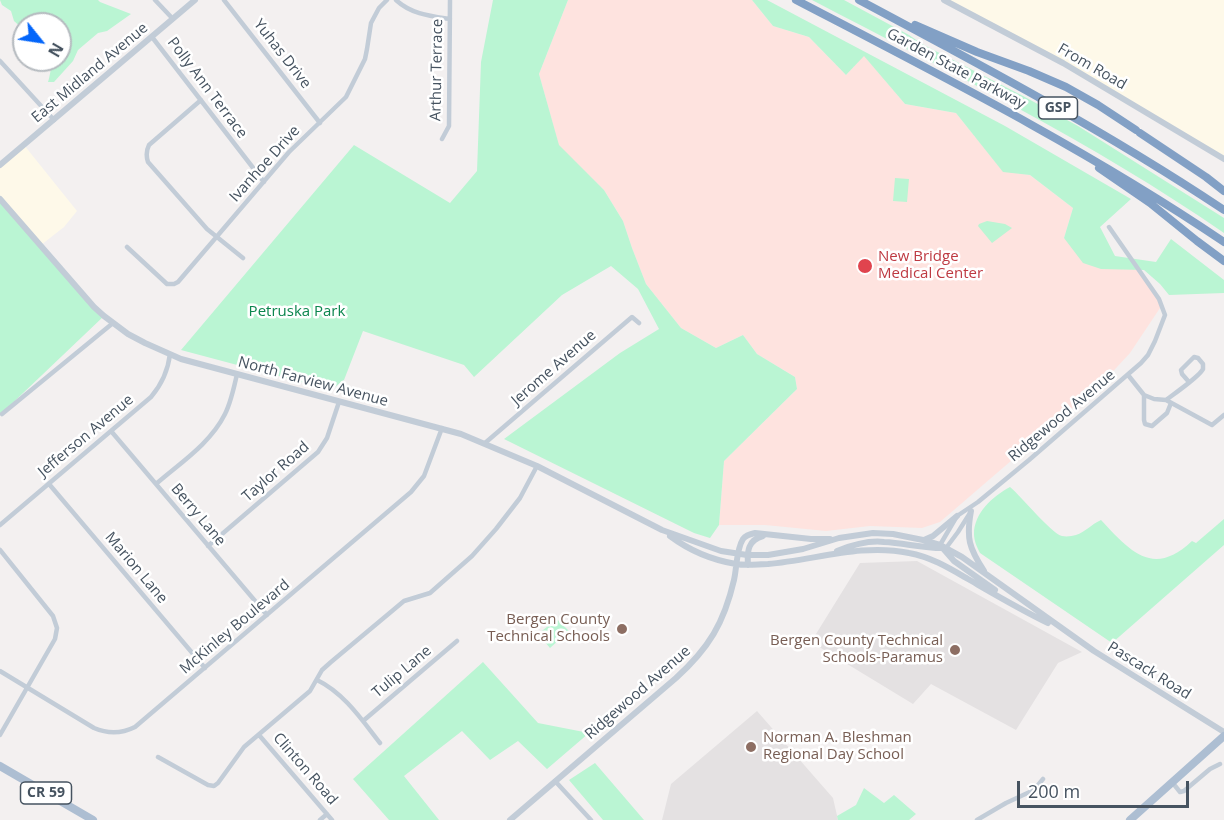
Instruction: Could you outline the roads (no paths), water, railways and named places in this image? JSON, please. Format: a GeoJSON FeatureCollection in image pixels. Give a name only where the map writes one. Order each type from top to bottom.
{"type":"FeatureCollection","features":[{"type":"Feature","properties":{"kind":"highway","name":"Garden State Parkway"},"geometry":{"type":"LineString","coordinates":[[796,0],[1057,138],[1129,180],[1224,242]]}},
{"type":"Feature","properties":{"kind":"highway","name":"Garden State Parkway"},"geometry":{"type":"LineString","coordinates":[[859,0],[1062,110],[1153,164],[1224,210]]}},
{"type":"Feature","properties":{"kind":"highway"},"geometry":{"type":"LineString","coordinates":[[887,15],[1066,87],[1098,105],[1221,187]]}},
{"type":"Feature","properties":{"kind":"highway"},"geometry":{"type":"LineString","coordinates":[[1057,138],[1150,203],[1224,261]]}},
{"type":"Feature","properties":{"kind":"main road"},"geometry":{"type":"LineString","coordinates":[[1130,820],[1224,736]]}},
{"type":"Feature","properties":{"kind":"main road","name":"CR 59"},"geometry":{"type":"LineString","coordinates":[[0,766],[93,820]]}},
{"type":"Feature","properties":{"kind":"street"},"geometry":{"type":"LineString","coordinates":[[155,0],[173,19]]}},
{"type":"Feature","properties":{"kind":"street","name":"East Midland Avenue"},"geometry":{"type":"LineString","coordinates":[[0,165],[195,0]]}},
{"type":"Feature","properties":{"kind":"street","name":"Yuhas Drive"},"geometry":{"type":"LineString","coordinates":[[224,0],[320,123]]}},
{"type":"Feature","properties":{"kind":"street","name":"Ivanhoe Drive"},"geometry":{"type":"LineString","coordinates":[[127,247],[167,284],[178,282],[289,152],[342,103],[365,59],[374,15],[387,0]]}},
{"type":"Feature","properties":{"kind":"street"},"geometry":{"type":"LineString","coordinates":[[396,0],[417,13],[450,19]]}},
{"type":"Feature","properties":{"kind":"street","name":"Arthur Terrace"},"geometry":{"type":"LineString","coordinates":[[442,139],[449,126],[450,0]]}},
{"type":"Feature","properties":{"kind":"street","name":"From Road"},"geometry":{"type":"LineString","coordinates":[[944,0],[1063,63],[1224,159]]}},
{"type":"Feature","properties":{"kind":"street","name":"Polly Ann Terrace"},"geometry":{"type":"LineString","coordinates":[[152,37],[264,182]]}},
{"type":"Feature","properties":{"kind":"street"},"geometry":{"type":"LineString","coordinates":[[0,61],[54,120]]}},
{"type":"Feature","properties":{"kind":"street"},"geometry":{"type":"LineString","coordinates":[[201,100],[149,145],[146,158],[207,229],[243,258]]}},
{"type":"Feature","properties":{"kind":"street","name":"North Farview Avenue"},"geometry":{"type":"LineString","coordinates":[[0,199],[94,307],[112,323],[145,344],[181,359],[442,428],[485,443],[537,466],[662,530],[707,547],[738,555],[768,555],[803,549],[839,538],[873,533],[923,540],[962,557],[1063,629]]}},
{"type":"Feature","properties":{"kind":"street","name":"Ridgewood Avenue"},"geometry":{"type":"LineString","coordinates":[[942,547],[957,516],[978,502],[1029,460],[1128,375],[1148,354],[1155,341],[1165,315],[1160,299],[1109,227]]}},
{"type":"Feature","properties":{"kind":"street","name":"Jerome Avenue"},"geometry":{"type":"LineString","coordinates":[[485,443],[632,317],[639,323]]}},
{"type":"Feature","properties":{"kind":"street"},"geometry":{"type":"LineString","coordinates":[[2,414],[112,323]]}},
{"type":"Feature","properties":{"kind":"street","name":"Jefferson Avenue"},"geometry":{"type":"LineString","coordinates":[[0,525],[157,390],[166,373],[170,354]]}},
{"type":"Feature","properties":{"kind":"street"},"geometry":{"type":"LineString","coordinates":[[1144,395],[1145,424],[1152,426],[1167,413],[1168,401],[1200,373],[1203,364],[1198,358],[1194,357],[1180,370],[1189,382]]}},
{"type":"Feature","properties":{"kind":"street"},"geometry":{"type":"LineString","coordinates":[[156,484],[218,427],[229,404],[237,374]]}},
{"type":"Feature","properties":{"kind":"street"},"geometry":{"type":"LineString","coordinates":[[1128,375],[1144,395],[1168,401],[1212,425],[1224,415]]}},
{"type":"Feature","properties":{"kind":"street","name":"Taylor Road"},"geometry":{"type":"LineString","coordinates":[[208,546],[318,452],[327,438],[339,402]]}},
{"type":"Feature","properties":{"kind":"street","name":"McKinley Boulevard"},"geometry":{"type":"LineString","coordinates":[[0,671],[94,728],[108,733],[117,733],[135,727],[411,492],[423,476],[442,428]]}},
{"type":"Feature","properties":{"kind":"street","name":"Berry Lane"},"geometry":{"type":"LineString","coordinates":[[111,431],[267,615]]}},
{"type":"Feature","properties":{"kind":"street"},"geometry":{"type":"LineString","coordinates":[[158,757],[202,782],[214,786],[222,779],[244,747],[305,696],[322,670],[392,611],[414,597],[429,593],[472,556],[520,498],[537,466]]}},
{"type":"Feature","properties":{"kind":"street","name":"Marion Lane"},"geometry":{"type":"LineString","coordinates":[[48,484],[205,668]]}},
{"type":"Feature","properties":{"kind":"street","name":"Ridgewood Avenue"},"geometry":{"type":"LineString","coordinates":[[942,547],[958,532],[978,502]]}},
{"type":"Feature","properties":{"kind":"street"},"geometry":{"type":"LineString","coordinates":[[971,511],[968,527],[969,543],[988,576]]}},
{"type":"Feature","properties":{"kind":"street"},"geometry":{"type":"LineString","coordinates":[[923,540],[933,536],[957,516]]}},
{"type":"Feature","properties":{"kind":"street","name":"North Farview Avenue"},"geometry":{"type":"LineString","coordinates":[[662,530],[699,554],[737,564],[784,562],[859,550],[909,553],[947,566],[1033,615],[1063,629]]}},
{"type":"Feature","properties":{"kind":"street"},"geometry":{"type":"LineString","coordinates":[[738,555],[743,539],[755,533],[811,540],[839,538]]}},
{"type":"Feature","properties":{"kind":"street"},"geometry":{"type":"LineString","coordinates":[[748,565],[747,555],[750,542],[766,535]]}},
{"type":"Feature","properties":{"kind":"street"},"geometry":{"type":"LineString","coordinates":[[826,555],[848,546],[882,541],[918,547],[942,547],[962,568],[1033,615]]}},
{"type":"Feature","properties":{"kind":"street"},"geometry":{"type":"LineString","coordinates":[[0,550],[53,616],[57,628],[56,639],[0,735]]}},
{"type":"Feature","properties":{"kind":"street","name":"Ridgewood Avenue"},"geometry":{"type":"LineString","coordinates":[[510,820],[695,661],[721,622],[727,606],[738,555]]}},
{"type":"Feature","properties":{"kind":"street","name":"Pascack Road"},"geometry":{"type":"LineString","coordinates":[[1063,629],[1101,656],[1224,732]]}},
{"type":"Feature","properties":{"kind":"street","name":"Tulip Lane"},"geometry":{"type":"LineString","coordinates":[[363,721],[457,641]]}},
{"type":"Feature","properties":{"kind":"street"},"geometry":{"type":"LineString","coordinates":[[317,680],[334,690],[380,743]]}},
{"type":"Feature","properties":{"kind":"street","name":"Clinton Road"},"geometry":{"type":"LineString","coordinates":[[259,735],[333,820]]}},
{"type":"Feature","properties":{"kind":"street"},"geometry":{"type":"LineString","coordinates":[[1172,782],[1180,792],[1184,791],[1220,764]]}},
{"type":"Feature","properties":{"kind":"street"},"geometry":{"type":"LineString","coordinates":[[976,820],[1034,790],[1043,779]]}},
{"type":"Feature","properties":{"kind":"street"},"geometry":{"type":"LineString","coordinates":[[555,781],[591,820]]}},
{"type":"Feature","properties":{"kind":"street"},"geometry":{"type":"LineString","coordinates":[[320,820],[327,814]]}},
{"type":"Feature","properties":{"kind":"place","name":"New Bridge Medical Center"},"geometry":{"type":"Point","coordinates":[865,266]}},
{"type":"Feature","properties":{"kind":"place","name":"Bergen County Technical Schools"},"geometry":{"type":"Point","coordinates":[622,629]}},
{"type":"Feature","properties":{"kind":"place","name":"Bergen County Technical Schools-Paramus"},"geometry":{"type":"Point","coordinates":[955,650]}},
{"type":"Feature","properties":{"kind":"place","name":"Norman A. Bleshman Regional Day School"},"geometry":{"type":"Point","coordinates":[751,747]}},
{"type":"Feature","properties":{"kind":"park label","name":"Petruska Park"},"geometry":{"type":"Point","coordinates":[297,312]}}]}
